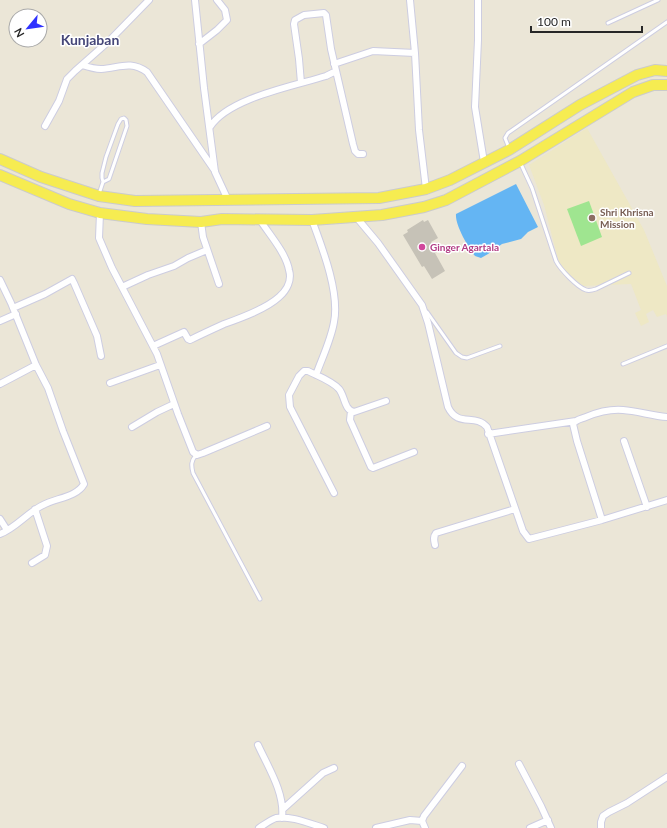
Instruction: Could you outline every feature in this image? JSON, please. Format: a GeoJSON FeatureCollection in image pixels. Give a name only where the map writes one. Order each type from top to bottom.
{"type":"FeatureCollection","features":[{"type":"Feature","properties":{"kind":"main road"},"geometry":{"type":"LineString","coordinates":[[0,159],[41,177],[98,196],[135,201],[379,198],[426,189],[450,180],[509,150],[580,105],[637,74],[654,70],[667,70]]}},
{"type":"Feature","properties":{"kind":"main road"},"geometry":{"type":"LineString","coordinates":[[0,175],[70,204],[100,213],[147,219],[201,222],[222,219],[312,220],[357,218],[382,215],[403,212],[446,200],[520,161],[632,92],[654,85],[667,84]]}},
{"type":"Feature","properties":{"kind":"main road"},"geometry":{"type":"LineString","coordinates":[[580,105],[591,118]]}},
{"type":"Feature","properties":{"kind":"street"},"geometry":{"type":"LineString","coordinates":[[45,126],[60,101],[67,79],[109,41],[150,0]]}},
{"type":"Feature","properties":{"kind":"street"},"geometry":{"type":"LineString","coordinates":[[195,0],[215,172]]}},
{"type":"Feature","properties":{"kind":"street"},"geometry":{"type":"LineString","coordinates":[[199,44],[227,20],[225,10],[217,0]]}},
{"type":"Feature","properties":{"kind":"street"},"geometry":{"type":"LineString","coordinates":[[410,0],[415,52],[418,130],[426,189]]}},
{"type":"Feature","properties":{"kind":"street"},"geometry":{"type":"LineString","coordinates":[[478,0],[475,107],[484,162]]}},
{"type":"Feature","properties":{"kind":"street"},"geometry":{"type":"LineString","coordinates":[[301,83],[294,24],[295,20],[304,15],[322,12],[325,13],[334,64],[355,151],[358,154],[363,154]]}},
{"type":"Feature","properties":{"kind":"street"},"geometry":{"type":"LineString","coordinates":[[334,64],[373,51],[415,52]]}},
{"type":"Feature","properties":{"kind":"street"},"geometry":{"type":"LineString","coordinates":[[82,65],[100,69],[133,65],[141,67],[147,72],[215,172],[228,200]]}},
{"type":"Feature","properties":{"kind":"street"},"geometry":{"type":"LineString","coordinates":[[210,127],[214,121],[243,102],[326,76],[336,71]]}},
{"type":"Feature","properties":{"kind":"street"},"geometry":{"type":"LineString","coordinates":[[100,213],[99,238],[122,287],[153,346],[193,452],[197,455],[203,453],[267,426]]}},
{"type":"Feature","properties":{"kind":"street"},"geometry":{"type":"LineString","coordinates":[[357,218],[378,242],[422,306],[428,323],[451,414],[466,421],[482,422],[487,427],[488,434],[523,531],[529,540],[667,500]]}},
{"type":"Feature","properties":{"kind":"street"},"geometry":{"type":"LineString","coordinates":[[153,346],[184,332],[190,340],[260,309],[278,298],[285,291],[290,281],[289,270],[278,246],[260,220]]}},
{"type":"Feature","properties":{"kind":"street"},"geometry":{"type":"LineString","coordinates":[[312,220],[326,259],[335,305],[335,321],[330,340],[316,375]]}},
{"type":"Feature","properties":{"kind":"street"},"geometry":{"type":"LineString","coordinates":[[201,222],[203,237],[219,284]]}},
{"type":"Feature","properties":{"kind":"street"},"geometry":{"type":"LineString","coordinates":[[122,287],[148,275],[174,266],[207,250]]}},
{"type":"Feature","properties":{"kind":"street"},"geometry":{"type":"LineString","coordinates":[[0,321],[14,311],[72,279],[97,336],[101,356]]}},
{"type":"Feature","properties":{"kind":"street"},"geometry":{"type":"LineString","coordinates":[[0,281],[36,365],[48,388],[84,484],[82,488],[76,492],[35,509],[0,534]]}},
{"type":"Feature","properties":{"kind":"street"},"geometry":{"type":"LineString","coordinates":[[0,384],[36,365]]}},
{"type":"Feature","properties":{"kind":"street"},"geometry":{"type":"LineString","coordinates":[[110,383],[160,365]]}},
{"type":"Feature","properties":{"kind":"street"},"geometry":{"type":"LineString","coordinates":[[334,493],[290,407],[289,395],[301,373],[304,371],[308,371],[339,388],[351,412],[350,420],[371,467],[373,468],[414,452]]}},
{"type":"Feature","properties":{"kind":"street"},"geometry":{"type":"LineString","coordinates":[[351,412],[386,401]]}},
{"type":"Feature","properties":{"kind":"street"},"geometry":{"type":"LineString","coordinates":[[132,427],[174,404]]}},
{"type":"Feature","properties":{"kind":"street"},"geometry":{"type":"LineString","coordinates":[[488,434],[576,420],[600,412],[623,410],[658,417],[667,417]]}},
{"type":"Feature","properties":{"kind":"street"},"geometry":{"type":"LineString","coordinates":[[576,420],[573,424],[573,431],[602,520]]}},
{"type":"Feature","properties":{"kind":"street"},"geometry":{"type":"LineString","coordinates":[[624,441],[647,507]]}},
{"type":"Feature","properties":{"kind":"street"},"geometry":{"type":"LineString","coordinates":[[32,563],[45,555],[47,546],[35,509]]}},
{"type":"Feature","properties":{"kind":"street"},"geometry":{"type":"LineString","coordinates":[[435,545],[434,536],[436,533],[515,509]]}},
{"type":"Feature","properties":{"kind":"street"},"geometry":{"type":"LineString","coordinates":[[0,519],[7,530]]}},
{"type":"Feature","properties":{"kind":"street"},"geometry":{"type":"LineString","coordinates":[[258,745],[274,780],[283,808],[282,818]]}},
{"type":"Feature","properties":{"kind":"street"},"geometry":{"type":"LineString","coordinates":[[519,764],[551,828]]}},
{"type":"Feature","properties":{"kind":"street"},"geometry":{"type":"LineString","coordinates":[[425,828],[422,820],[424,816],[462,766]]}},
{"type":"Feature","properties":{"kind":"street"},"geometry":{"type":"LineString","coordinates":[[283,808],[323,773],[334,768]]}},
{"type":"Feature","properties":{"kind":"street"},"geometry":{"type":"LineString","coordinates":[[601,828],[603,816],[627,803],[667,777]]}},
{"type":"Feature","properties":{"kind":"street"},"geometry":{"type":"LineString","coordinates":[[259,828],[276,819],[282,818],[290,818],[324,828]]}},
{"type":"Feature","properties":{"kind":"street"},"geometry":{"type":"LineString","coordinates":[[376,828],[410,820],[422,820]]}},
{"type":"Feature","properties":{"kind":"street"},"geometry":{"type":"LineString","coordinates":[[530,828],[548,820]]}},
{"type":"Feature","properties":{"kind":"lane"},"geometry":{"type":"LineString","coordinates":[[608,23],[658,0]]}},
{"type":"Feature","properties":{"kind":"lane"},"geometry":{"type":"LineString","coordinates":[[509,150],[505,138],[508,133],[667,22]]}},
{"type":"Feature","properties":{"kind":"lane"},"geometry":{"type":"LineString","coordinates":[[98,196],[103,182],[102,173],[106,158],[118,124],[121,119],[124,118],[127,126],[109,179],[103,182]]}},
{"type":"Feature","properties":{"kind":"lane"},"geometry":{"type":"LineString","coordinates":[[520,161],[532,188],[556,260],[568,276],[583,288],[591,290],[628,273]]}},
{"type":"Feature","properties":{"kind":"lane"},"geometry":{"type":"LineString","coordinates":[[422,306],[456,353],[462,357],[467,358],[500,346]]}},
{"type":"Feature","properties":{"kind":"lane"},"geometry":{"type":"LineString","coordinates":[[622,364],[667,346]]}},
{"type":"Feature","properties":{"kind":"lane"},"geometry":{"type":"LineString","coordinates":[[197,455],[192,459],[191,466],[193,473],[260,599]]}},
{"type":"Feature","properties":{"kind":"shaded area","name":"Shri Khrisna Mission"},"geometry":{"type":"Polygon","coordinates":[[[587,128],[644,230],[667,286],[667,317],[666,314],[657,317],[653,310],[646,314],[649,322],[641,326],[635,313],[641,310],[631,284],[583,286],[560,267],[544,205],[529,165],[587,128]]]}},
{"type":"Feature","properties":{"kind":"green space"},"geometry":{"type":"Polygon","coordinates":[[[589,201],[602,237],[581,246],[567,209],[589,201]]]}},
{"type":"Feature","properties":{"kind":"water"},"geometry":{"type":"Polygon","coordinates":[[[516,184],[538,227],[528,232],[521,239],[502,244],[481,258],[475,256],[460,230],[456,219],[456,214],[516,184]]]}},
{"type":"Feature","properties":{"kind":"building","name":"Ginger Agartala"},"geometry":{"type":"Polygon","coordinates":[[[423,220],[424,222],[428,220],[438,238],[431,242],[445,271],[432,279],[424,266],[422,267],[403,235],[408,232],[407,230],[423,220]]]}},
{"type":"Feature","properties":{"kind":"place","name":"Shri Khrisna Mission"},"geometry":{"type":"Point","coordinates":[592,218]}},
{"type":"Feature","properties":{"kind":"place","name":"Ginger Agartala"},"geometry":{"type":"Point","coordinates":[422,247]}},
{"type":"Feature","properties":{"kind":"district","name":"Kunjaban"},"geometry":{"type":"Point","coordinates":[90,40]}}]}
